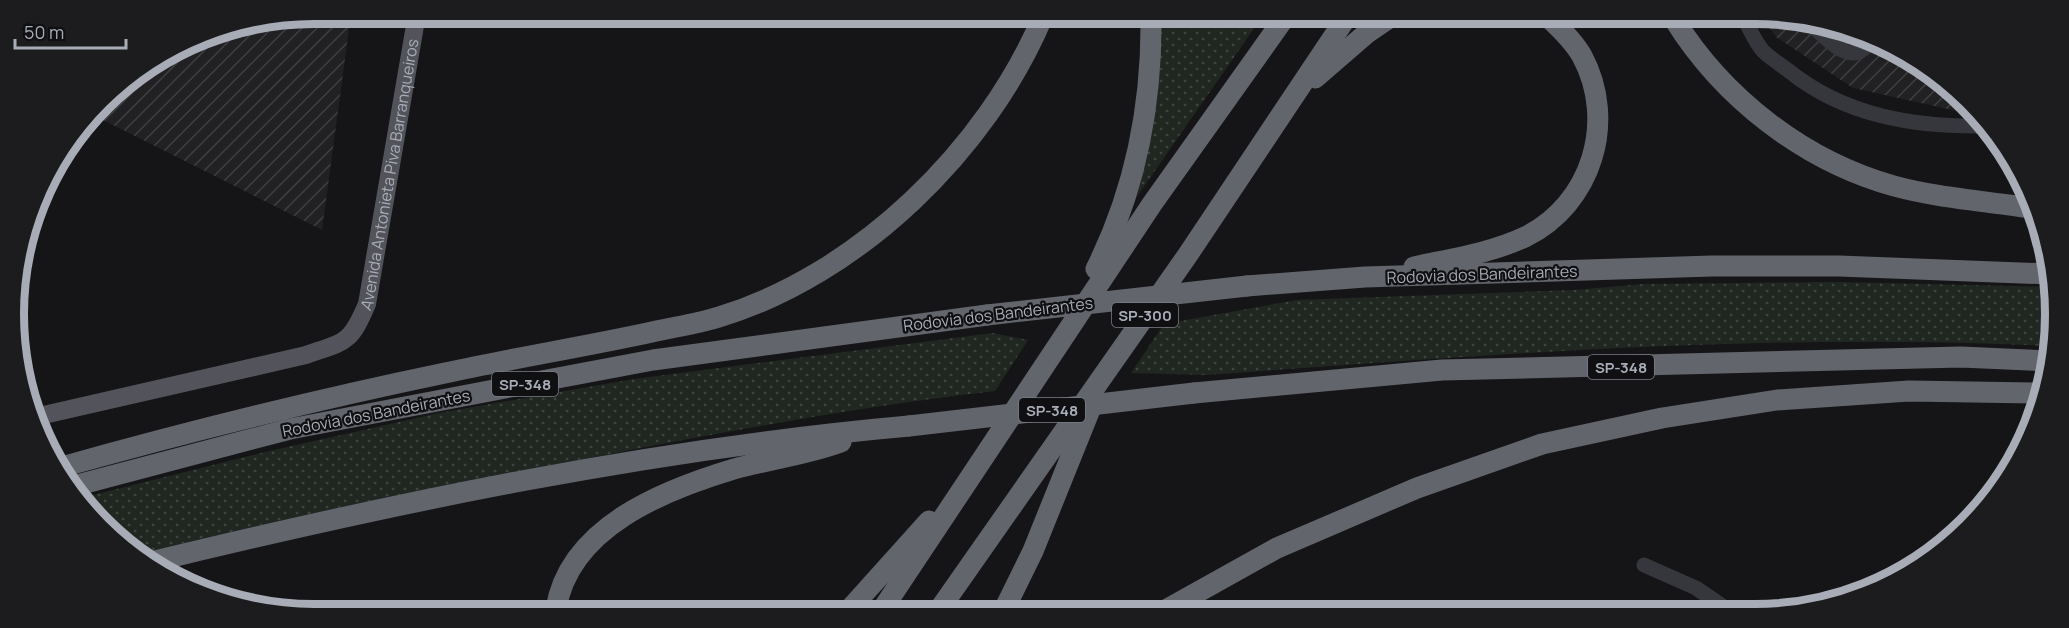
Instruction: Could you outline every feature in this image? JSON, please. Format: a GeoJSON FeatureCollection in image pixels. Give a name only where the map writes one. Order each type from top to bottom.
{"type":"FeatureCollection","features":[{"type":"Feature","properties":{"kind":"highway"},"geometry":{"type":"LineString","coordinates":[[67,465],[144,443],[444,373],[718,318],[783,293],[872,237],[925,187],[976,131],[1008,82],[1039,24]]}},
{"type":"Feature","properties":{"kind":"highway"},"geometry":{"type":"LineString","coordinates":[[1053,355],[1111,240],[1130,184],[1148,84],[1151,24]]}},
{"type":"Feature","properties":{"kind":"highway","name":"SP-300"},"geometry":{"type":"LineString","coordinates":[[886,604],[1152,204],[1280,24]]}},
{"type":"Feature","properties":{"kind":"highway","name":"SP-300"},"geometry":{"type":"LineString","coordinates":[[943,604],[1107,369],[1342,24]]}},
{"type":"Feature","properties":{"kind":"highway"},"geometry":{"type":"LineString","coordinates":[[1296,94],[1380,24]]}},
{"type":"Feature","properties":{"kind":"highway"},"geometry":{"type":"LineString","coordinates":[[1365,277],[1501,246],[1525,237],[1562,209],[1582,183],[1596,149],[1599,132],[1597,97],[1582,56],[1556,24]]}},
{"type":"Feature","properties":{"kind":"highway"},"geometry":{"type":"LineString","coordinates":[[1677,24],[1690,45],[1720,80],[1776,129],[1815,154],[1895,186],[2025,207]]}},
{"type":"Feature","properties":{"kind":"highway"},"geometry":{"type":"LineString","coordinates":[[1690,24],[1720,80]]}},
{"type":"Feature","properties":{"kind":"highway","name":"Rodovia dos Bandeirantes"},"geometry":{"type":"LineString","coordinates":[[80,484],[290,429],[653,360],[987,315],[1246,286],[1365,277],[1712,266],[1839,266],[2043,274]]}},
{"type":"Feature","properties":{"kind":"highway","name":"SP-348"},"geometry":{"type":"LineString","coordinates":[[160,560],[313,522],[536,478],[665,456],[1194,393],[1442,370],[1961,357],[2041,361]]}},
{"type":"Feature","properties":{"kind":"highway"},"geometry":{"type":"LineString","coordinates":[[1007,604],[1033,551],[1107,369]]}},
{"type":"Feature","properties":{"kind":"highway"},"geometry":{"type":"LineString","coordinates":[[1177,604],[1288,544],[1417,488],[1542,444],[1662,418],[1777,400],[1909,391],[2034,393]]}},
{"type":"Feature","properties":{"kind":"highway"},"geometry":{"type":"LineString","coordinates":[[557,604],[561,585],[577,558],[603,531],[636,508],[683,487],[735,469],[808,454],[879,429]]}},
{"type":"Feature","properties":{"kind":"highway"},"geometry":{"type":"LineString","coordinates":[[854,604],[983,460]]}},
{"type":"Feature","properties":{"kind":"main road","name":"Avenida Antonieta Piva Barranqueiros"},"geometry":{"type":"LineString","coordinates":[[42,415],[306,355],[335,345],[354,334],[367,304],[415,24]]}},
{"type":"Feature","properties":{"kind":"street"},"geometry":{"type":"LineString","coordinates":[[1747,24],[1763,50],[1800,80],[1841,103],[1888,119],[1938,127],[1976,126]]}},
{"type":"Feature","properties":{"kind":"street"},"geometry":{"type":"LineString","coordinates":[[1821,32],[1844,52],[1853,54],[1867,46]]}},
{"type":"Feature","properties":{"kind":"street"},"geometry":{"type":"LineString","coordinates":[[1644,565],[1696,588],[1719,604]]}},
{"type":"Feature","properties":{"kind":"shaded area"},"geometry":{"type":"Polygon","coordinates":[[[350,24],[322,230],[100,119],[123,96],[153,73],[186,54],[221,39],[276,26],[350,24]]]}},
{"type":"Feature","properties":{"kind":"shaded area"},"geometry":{"type":"Polygon","coordinates":[[[1156,24],[1257,24],[1122,218],[1156,24]]]}},
{"type":"Feature","properties":{"kind":"shaded area"},"geometry":{"type":"Polygon","coordinates":[[[1768,25],[1812,30],[1866,46],[1916,73],[1932,84],[1963,112],[1853,88],[1776,37],[1768,25]]]}},
{"type":"Feature","properties":{"kind":"shaded area"},"geometry":{"type":"Polygon","coordinates":[[[1838,282],[2044,287],[2043,346],[1944,342],[1732,344],[1521,353],[1205,375],[1131,373],[1164,324],[1297,300],[1574,290],[1643,284],[1838,282]]]}},
{"type":"Feature","properties":{"kind":"shaded area"},"geometry":{"type":"Polygon","coordinates":[[[993,333],[1028,340],[995,391],[799,419],[546,466],[312,513],[149,552],[123,532],[88,496],[265,452],[439,413],[634,379],[993,333]]]}}]}
